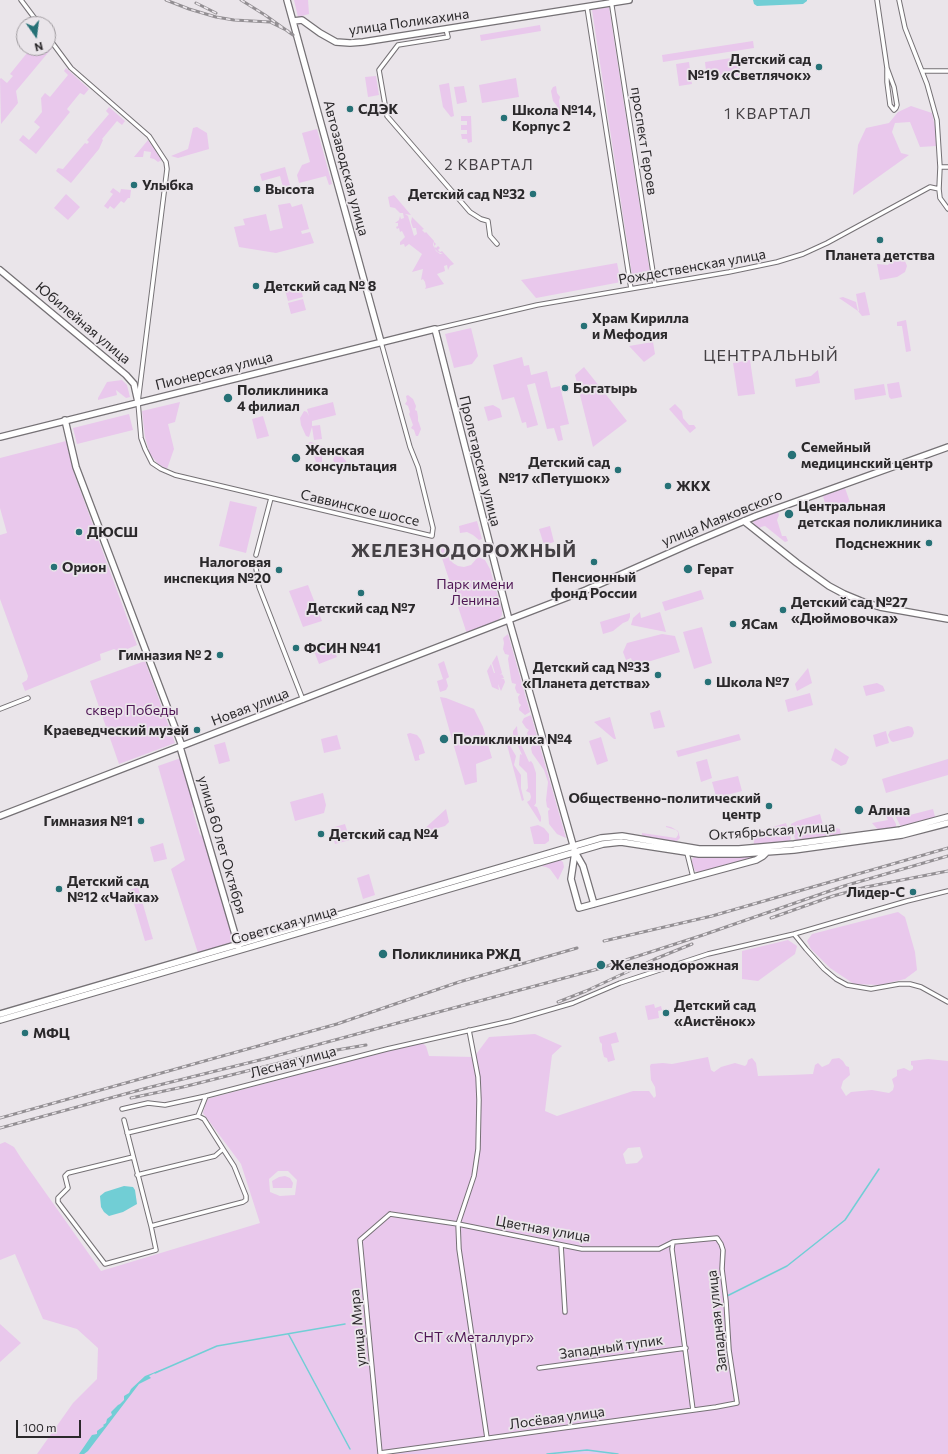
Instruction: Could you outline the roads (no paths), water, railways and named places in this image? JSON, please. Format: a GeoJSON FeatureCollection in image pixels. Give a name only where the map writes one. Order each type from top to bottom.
{"type":"FeatureCollection","features":[{"type":"Feature","properties":{"kind":"street"},"geometry":{"type":"LineString","coordinates":[[21,0],[33,16]]}},
{"type":"Feature","properties":{"kind":"street","name":"Автозаводская улица"},"geometry":{"type":"LineString","coordinates":[[287,0],[381,342]]}},
{"type":"Feature","properties":{"kind":"street","name":"улица Поликахина"},"geometry":{"type":"LineString","coordinates":[[293,21],[302,20],[327,38],[343,43],[363,42],[590,4],[629,0]]}},
{"type":"Feature","properties":{"kind":"street"},"geometry":{"type":"LineString","coordinates":[[877,0],[891,107],[894,110],[897,105],[894,87],[887,68]]}},
{"type":"Feature","properties":{"kind":"street"},"geometry":{"type":"LineString","coordinates":[[899,0],[905,28],[922,71],[937,122],[940,167],[940,198],[948,209]]}},
{"type":"Feature","properties":{"kind":"street","name":"проспект Героев"},"geometry":{"type":"LineString","coordinates":[[611,1],[655,285]]}},
{"type":"Feature","properties":{"kind":"street"},"geometry":{"type":"LineString","coordinates":[[590,4],[631,289]]}},
{"type":"Feature","properties":{"kind":"street"},"geometry":{"type":"LineString","coordinates":[[446,29],[448,37],[398,45],[379,70],[387,116],[470,212],[481,219],[488,221],[490,236],[497,244]]}},
{"type":"Feature","properties":{"kind":"street","name":"Саввинское шоссе"},"geometry":{"type":"LineString","coordinates":[[56,48],[71,68],[149,136],[166,162],[167,169],[138,402],[142,443],[149,459],[155,466],[175,475],[432,536],[433,528],[418,467],[410,447],[381,342]]}},
{"type":"Feature","properties":{"kind":"street"},"geometry":{"type":"LineString","coordinates":[[922,71],[948,71]]}},
{"type":"Feature","properties":{"kind":"street"},"geometry":{"type":"LineString","coordinates":[[940,167],[948,167]]}},
{"type":"Feature","properties":{"kind":"street","name":"Рождественская улица"},"geometry":{"type":"LineString","coordinates":[[435,329],[537,305],[768,265],[803,254],[864,224],[930,187],[939,189]]}},
{"type":"Feature","properties":{"kind":"street","name":"Юбилейная улица"},"geometry":{"type":"LineString","coordinates":[[0,270],[119,368],[134,384],[138,402]]}},
{"type":"Feature","properties":{"kind":"street","name":"Пионерская улица"},"geometry":{"type":"LineString","coordinates":[[0,437],[435,329]]}},
{"type":"Feature","properties":{"kind":"street","name":"Пролетарская улица"},"geometry":{"type":"LineString","coordinates":[[435,329],[509,620],[574,849]]}},
{"type":"Feature","properties":{"kind":"street"},"geometry":{"type":"LineString","coordinates":[[134,384],[141,382]]}},
{"type":"Feature","properties":{"kind":"street","name":"улица 60 лет Октября"},"geometry":{"type":"LineString","coordinates":[[65,420],[76,467],[181,746],[239,947]]}},
{"type":"Feature","properties":{"kind":"street","name":"улица Маяковского"},"geometry":{"type":"LineString","coordinates":[[509,620],[590,589],[744,520],[948,447]]}},
{"type":"Feature","properties":{"kind":"street"},"geometry":{"type":"LineString","coordinates":[[256,555],[270,498]]}},
{"type":"Feature","properties":{"kind":"street"},"geometry":{"type":"LineString","coordinates":[[744,520],[797,563],[829,586],[844,594],[861,601],[880,606],[948,619]]}},
{"type":"Feature","properties":{"kind":"street"},"geometry":{"type":"LineString","coordinates":[[255,562],[259,587],[303,700]]}},
{"type":"Feature","properties":{"kind":"street","name":"Новая улица"},"geometry":{"type":"LineString","coordinates":[[0,816],[509,620]]}},
{"type":"Feature","properties":{"kind":"street"},"geometry":{"type":"LineString","coordinates":[[0,710],[28,698]]}},
{"type":"Feature","properties":{"kind":"street","name":"Октябрьская улица"},"geometry":{"type":"LineString","coordinates":[[574,849],[601,838],[622,836],[699,848],[739,849],[900,830],[948,817]]}},
{"type":"Feature","properties":{"kind":"street","name":"Октябрьская улица"},"geometry":{"type":"LineString","coordinates":[[574,849],[621,842],[687,853],[739,854],[794,850],[902,836],[948,823]]}},
{"type":"Feature","properties":{"kind":"street"},"geometry":{"type":"LineString","coordinates":[[574,849],[571,879],[579,908],[756,860],[763,856],[770,846]]}},
{"type":"Feature","properties":{"kind":"street"},"geometry":{"type":"LineString","coordinates":[[574,849],[583,866],[594,904]]}},
{"type":"Feature","properties":{"kind":"street","name":"Советская улица"},"geometry":{"type":"LineString","coordinates":[[0,1014],[239,947],[574,849]]}},
{"type":"Feature","properties":{"kind":"street"},"geometry":{"type":"LineString","coordinates":[[687,853],[694,878]]}},
{"type":"Feature","properties":{"kind":"street"},"geometry":{"type":"LineString","coordinates":[[573,869],[583,866]]}},
{"type":"Feature","properties":{"kind":"street","name":"Лесная улица"},"geometry":{"type":"LineString","coordinates":[[122,1109],[148,1104],[165,1105],[206,1096],[387,1049],[486,1027],[560,1008],[583,1000],[615,985],[708,954],[794,934],[907,901],[948,891]]}},
{"type":"Feature","properties":{"kind":"street"},"geometry":{"type":"LineString","coordinates":[[794,934],[819,964],[836,979],[847,986],[871,989],[899,984],[910,984],[921,987],[948,1002]]}},
{"type":"Feature","properties":{"kind":"street","name":"Советская улица"},"geometry":{"type":"LineString","coordinates":[[0,1020],[239,947]]}},
{"type":"Feature","properties":{"kind":"street"},"geometry":{"type":"LineString","coordinates":[[469,1030],[478,1077],[478,1149],[474,1176],[458,1224],[459,1249],[487,1438]]}},
{"type":"Feature","properties":{"kind":"street"},"geometry":{"type":"LineString","coordinates":[[198,1116],[206,1096]]}},
{"type":"Feature","properties":{"kind":"street"},"geometry":{"type":"LineString","coordinates":[[128,1133],[198,1116],[204,1119],[234,1166],[246,1196],[246,1200],[243,1202],[151,1226]]}},
{"type":"Feature","properties":{"kind":"street"},"geometry":{"type":"LineString","coordinates":[[124,1120],[156,1250],[105,1264],[58,1200],[68,1188],[66,1176],[68,1173],[133,1157]]}},
{"type":"Feature","properties":{"kind":"street"},"geometry":{"type":"LineString","coordinates":[[137,1174],[215,1156],[223,1149]]}},
{"type":"Feature","properties":{"kind":"street","name":"Цветная улица"},"geometry":{"type":"LineString","coordinates":[[390,1214],[458,1224],[582,1249],[659,1249],[673,1242],[717,1238]]}},
{"type":"Feature","properties":{"kind":"street","name":"улица Мира"},"geometry":{"type":"LineString","coordinates":[[380,1453],[360,1240],[390,1214]]}},
{"type":"Feature","properties":{"kind":"street","name":"Западная улица"},"geometry":{"type":"LineString","coordinates":[[717,1238],[723,1250],[722,1269],[726,1301],[729,1350],[737,1403]]}},
{"type":"Feature","properties":{"kind":"street"},"geometry":{"type":"LineString","coordinates":[[673,1242],[672,1248],[693,1410]]}},
{"type":"Feature","properties":{"kind":"street"},"geometry":{"type":"LineString","coordinates":[[561,1245],[565,1312]]}},
{"type":"Feature","properties":{"kind":"street","name":"Западный тупик"},"geometry":{"type":"LineString","coordinates":[[539,1368],[686,1348]]}},
{"type":"Feature","properties":{"kind":"street","name":"Лосёвая улица"},"geometry":{"type":"LineString","coordinates":[[380,1453],[737,1403]]}},
{"type":"Feature","properties":{"kind":"water"},"geometry":{"type":"Polygon","coordinates":[[[753,0],[807,1],[803,4],[757,6],[754,4],[753,0]]]}},
{"type":"Feature","properties":{"kind":"water"},"geometry":{"type":"Polygon","coordinates":[[[124,1186],[133,1187],[135,1190],[137,1204],[123,1212],[109,1216],[101,1207],[100,1196],[105,1192],[124,1186]]]}},
{"type":"Feature","properties":{"kind":"water"},"geometry":{"type":"Polygon","coordinates":[[[163,1369],[149,1376],[151,1378],[139,1384],[88,1451],[84,1454],[79,1454],[92,1435],[97,1434],[97,1431],[104,1426],[103,1425],[106,1423],[107,1419],[112,1415],[111,1412],[124,1400],[124,1396],[129,1393],[131,1389],[145,1376],[163,1369]]]}},
{"type":"Feature","properties":{"kind":"waterway"},"geometry":{"type":"LineString","coordinates":[[727,1296],[787,1266],[845,1220],[879,1169]]}},
{"type":"Feature","properties":{"kind":"waterway"},"geometry":{"type":"LineString","coordinates":[[155,1373],[217,1346],[345,1324]]}},
{"type":"Feature","properties":{"kind":"waterway"},"geometry":{"type":"LineString","coordinates":[[289,1335],[350,1449]]}},
{"type":"Feature","properties":{"kind":"waterway"},"geometry":{"type":"LineString","coordinates":[[547,1454],[587,1450],[618,1454]]}},
{"type":"Feature","properties":{"kind":"railway"},"geometry":{"type":"LineString","coordinates":[[166,0],[216,17],[234,20],[270,22],[288,31]]}},
{"type":"Feature","properties":{"kind":"railway"},"geometry":{"type":"LineString","coordinates":[[241,0],[293,35]]}},
{"type":"Feature","properties":{"kind":"railway"},"geometry":{"type":"LineString","coordinates":[[196,3],[216,13]]}},
{"type":"Feature","properties":{"kind":"railway"},"geometry":{"type":"LineString","coordinates":[[604,941],[712,916],[948,848]]}},
{"type":"Feature","properties":{"kind":"railway"},"geometry":{"type":"LineString","coordinates":[[0,1128],[147,1088],[268,1058],[598,969],[703,935],[844,886],[948,856]]}},
{"type":"Feature","properties":{"kind":"railway"},"geometry":{"type":"LineString","coordinates":[[771,918],[833,896],[866,887],[948,871]]}},
{"type":"Feature","properties":{"kind":"railway"},"geometry":{"type":"LineString","coordinates":[[558,1002],[692,944]]}},
{"type":"Feature","properties":{"kind":"railway"},"geometry":{"type":"LineString","coordinates":[[0,1118],[337,1024],[459,982],[577,948]]}},
{"type":"Feature","properties":{"kind":"railway"},"geometry":{"type":"LineString","coordinates":[[131,1098],[183,1087],[319,1053],[366,1045]]}},
{"type":"Feature","properties":{"kind":"place","name":"Детский сад №19 «Светлячок»"},"geometry":{"type":"Point","coordinates":[819,67]}},
{"type":"Feature","properties":{"kind":"place","name":"СДЭК"},"geometry":{"type":"Point","coordinates":[350,109]}},
{"type":"Feature","properties":{"kind":"place","name":"Школа №14, Корпус 2"},"geometry":{"type":"Point","coordinates":[504,118]}},
{"type":"Feature","properties":{"kind":"place","name":"Улыбка"},"geometry":{"type":"Point","coordinates":[134,185]}},
{"type":"Feature","properties":{"kind":"place","name":"Высота"},"geometry":{"type":"Point","coordinates":[257,189]}},
{"type":"Feature","properties":{"kind":"place","name":"Детский сад №32"},"geometry":{"type":"Point","coordinates":[533,194]}},
{"type":"Feature","properties":{"kind":"place","name":"Планета детства"},"geometry":{"type":"Point","coordinates":[880,240]}},
{"type":"Feature","properties":{"kind":"place","name":"Детский сад № 8"},"geometry":{"type":"Point","coordinates":[256,286]}},
{"type":"Feature","properties":{"kind":"place","name":"Храм Кирилла и Мефодия"},"geometry":{"type":"Point","coordinates":[584,326]}},
{"type":"Feature","properties":{"kind":"place","name":"Богатырь"},"geometry":{"type":"Point","coordinates":[565,388]}},
{"type":"Feature","properties":{"kind":"place","name":"Поликлиника 4 филиал"},"geometry":{"type":"Point","coordinates":[228,398]}},
{"type":"Feature","properties":{"kind":"place","name":"Семейный медицинский центр"},"geometry":{"type":"Point","coordinates":[792,455]}},
{"type":"Feature","properties":{"kind":"place","name":"Женская консультация"},"geometry":{"type":"Point","coordinates":[296,458]}},
{"type":"Feature","properties":{"kind":"place","name":"Детский сад №17 «Петушок»"},"geometry":{"type":"Point","coordinates":[618,470]}},
{"type":"Feature","properties":{"kind":"place","name":"ЖКХ"},"geometry":{"type":"Point","coordinates":[668,486]}},
{"type":"Feature","properties":{"kind":"place","name":"Центральная детская поликлиника"},"geometry":{"type":"Point","coordinates":[789,514]}},
{"type":"Feature","properties":{"kind":"place","name":"ДЮСШ"},"geometry":{"type":"Point","coordinates":[79,532]}},
{"type":"Feature","properties":{"kind":"place","name":"Подснежник"},"geometry":{"type":"Point","coordinates":[929,543]}},
{"type":"Feature","properties":{"kind":"place","name":"Пенсионный фонд России"},"geometry":{"type":"Point","coordinates":[594,562]}},
{"type":"Feature","properties":{"kind":"place","name":"Орион"},"geometry":{"type":"Point","coordinates":[54,567]}},
{"type":"Feature","properties":{"kind":"place","name":"Герат"},"geometry":{"type":"Point","coordinates":[688,569]}},
{"type":"Feature","properties":{"kind":"place","name":"Налоговая инспекция №20"},"geometry":{"type":"Point","coordinates":[279,570]}},
{"type":"Feature","properties":{"kind":"place","name":"Детский сад №7"},"geometry":{"type":"Point","coordinates":[361,593]}},
{"type":"Feature","properties":{"kind":"place","name":"Детский сад №27 «Дюймовочка»"},"geometry":{"type":"Point","coordinates":[783,610]}},
{"type":"Feature","properties":{"kind":"place","name":"ЯСам"},"geometry":{"type":"Point","coordinates":[733,624]}},
{"type":"Feature","properties":{"kind":"place","name":"ФСИН №41"},"geometry":{"type":"Point","coordinates":[296,648]}},
{"type":"Feature","properties":{"kind":"place","name":"Гимназия № 2"},"geometry":{"type":"Point","coordinates":[220,655]}},
{"type":"Feature","properties":{"kind":"place","name":"Детский сад №33 «Планета детства»"},"geometry":{"type":"Point","coordinates":[658,675]}},
{"type":"Feature","properties":{"kind":"place","name":"Школа №7"},"geometry":{"type":"Point","coordinates":[708,682]}},
{"type":"Feature","properties":{"kind":"place","name":"Краеведческий музей"},"geometry":{"type":"Point","coordinates":[197,730]}},
{"type":"Feature","properties":{"kind":"place","name":"Поликлиника №4"},"geometry":{"type":"Point","coordinates":[444,739]}},
{"type":"Feature","properties":{"kind":"place","name":"Общественно-политический центр"},"geometry":{"type":"Point","coordinates":[769,806]}},
{"type":"Feature","properties":{"kind":"place","name":"Алина"},"geometry":{"type":"Point","coordinates":[859,810]}},
{"type":"Feature","properties":{"kind":"place","name":"Гимназия №1"},"geometry":{"type":"Point","coordinates":[141,821]}},
{"type":"Feature","properties":{"kind":"place","name":"Детский сад №4"},"geometry":{"type":"Point","coordinates":[321,834]}},
{"type":"Feature","properties":{"kind":"place","name":"Детский сад №12 «Чайка»"},"geometry":{"type":"Point","coordinates":[59,889]}},
{"type":"Feature","properties":{"kind":"place","name":"Лидер-С"},"geometry":{"type":"Point","coordinates":[913,892]}},
{"type":"Feature","properties":{"kind":"place","name":"Поликлиника РЖД"},"geometry":{"type":"Point","coordinates":[383,954]}},
{"type":"Feature","properties":{"kind":"place","name":"Железнодорожная"},"geometry":{"type":"Point","coordinates":[601,965]}},
{"type":"Feature","properties":{"kind":"place","name":"Детский сад «Аистёнок»"},"geometry":{"type":"Point","coordinates":[666,1013]}},
{"type":"Feature","properties":{"kind":"place","name":"МФЦ"},"geometry":{"type":"Point","coordinates":[25,1033]}},
{"type":"Feature","properties":{"kind":"district","name":"1 КВАРТАЛ"},"geometry":{"type":"Point","coordinates":[768,114]}},
{"type":"Feature","properties":{"kind":"district","name":"2 КВАРТАЛ"},"geometry":{"type":"Point","coordinates":[489,165]}},
{"type":"Feature","properties":{"kind":"district","name":"ЦЕНТРАЛЬНЫЙ"},"geometry":{"type":"Point","coordinates":[771,356]}},
{"type":"Feature","properties":{"kind":"district","name":"ЖЕЛЕЗНОДОРОЖНЫЙ"},"geometry":{"type":"Point","coordinates":[464,551]}},
{"type":"Feature","properties":{"kind":"park label","name":"Парк имени Ленина"},"geometry":{"type":"Point","coordinates":[475,592]}},
{"type":"Feature","properties":{"kind":"park label","name":"сквер Победы"},"geometry":{"type":"Point","coordinates":[132,710]}},
{"type":"Feature","properties":{"kind":"park label","name":"СНТ «Металлург»"},"geometry":{"type":"Point","coordinates":[474,1337]}}]}
